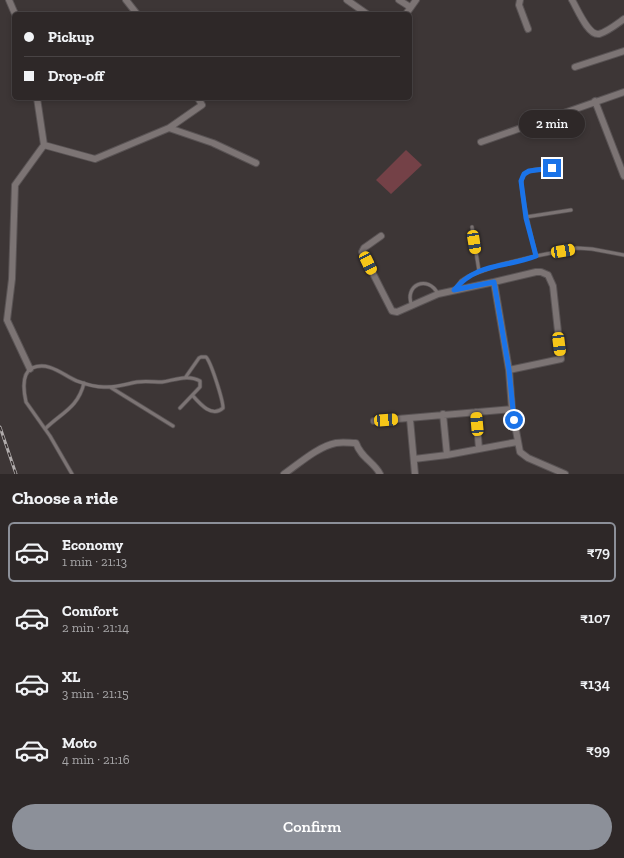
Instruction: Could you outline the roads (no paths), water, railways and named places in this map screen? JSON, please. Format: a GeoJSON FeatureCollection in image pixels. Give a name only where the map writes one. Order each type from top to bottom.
{"type":"FeatureCollection","features":[{"type":"Feature","properties":{"kind":"street"},"geometry":{"type":"LineString","coordinates":[[9,0],[13,12]]}},
{"type":"Feature","properties":{"kind":"street"},"geometry":{"type":"LineString","coordinates":[[126,0],[135,12]]}},
{"type":"Feature","properties":{"kind":"street"},"geometry":{"type":"LineString","coordinates":[[347,0],[364,12]]}},
{"type":"Feature","properties":{"kind":"street"},"geometry":{"type":"LineString","coordinates":[[399,0],[410,8]]}},
{"type":"Feature","properties":{"kind":"street"},"geometry":{"type":"LineString","coordinates":[[407,12],[416,0]]}},
{"type":"Feature","properties":{"kind":"street"},"geometry":{"type":"LineString","coordinates":[[520,0],[519,5],[528,29]]}},
{"type":"Feature","properties":{"kind":"street"},"geometry":{"type":"LineString","coordinates":[[572,0],[589,30],[594,33],[600,33],[624,19]]}},
{"type":"Feature","properties":{"kind":"street"},"geometry":{"type":"LineString","coordinates":[[575,67],[624,50]]}},
{"type":"Feature","properties":{"kind":"street"},"geometry":{"type":"LineString","coordinates":[[481,142],[624,92]]}},
{"type":"Feature","properties":{"kind":"street"},"geometry":{"type":"LineString","coordinates":[[30,369],[7,320],[12,279],[15,186],[44,145],[37,100]]}},
{"type":"Feature","properties":{"kind":"street"},"geometry":{"type":"LineString","coordinates":[[44,145],[95,159],[169,128],[202,105],[199,100]]}},
{"type":"Feature","properties":{"kind":"street"},"geometry":{"type":"LineString","coordinates":[[595,101],[624,176]]}},
{"type":"Feature","properties":{"kind":"street"},"geometry":{"type":"LineString","coordinates":[[169,128],[213,142],[256,163]]}},
{"type":"Feature","properties":{"kind":"street"},"geometry":{"type":"LineString","coordinates":[[381,236],[364,248],[362,252],[392,311],[397,312],[438,294],[454,290],[536,272],[541,272],[548,275],[553,286],[561,359],[509,370]]}},
{"type":"Feature","properties":{"kind":"street"},"geometry":{"type":"LineString","coordinates":[[494,282],[509,370],[512,409],[520,452],[528,458],[565,474]]}},
{"type":"Feature","properties":{"kind":"street"},"geometry":{"type":"LineString","coordinates":[[374,421],[512,409]]}},
{"type":"Feature","properties":{"kind":"street"},"geometry":{"type":"LineString","coordinates":[[476,412],[479,449]]}},
{"type":"Feature","properties":{"kind":"street"},"geometry":{"type":"LineString","coordinates":[[443,414],[447,455]]}},
{"type":"Feature","properties":{"kind":"street"},"geometry":{"type":"LineString","coordinates":[[410,419],[415,474]]}},
{"type":"Feature","properties":{"kind":"street"},"geometry":{"type":"LineString","coordinates":[[414,459],[447,455],[517,442]]}},
{"type":"Feature","properties":{"kind":"street"},"geometry":{"type":"LineString","coordinates":[[284,474],[317,450],[336,444],[356,443],[364,458],[378,470],[380,474]]}},
{"type":"Feature","properties":{"kind":"lane"},"geometry":{"type":"LineString","coordinates":[[536,256],[526,218],[521,181],[529,171],[552,168]]}},
{"type":"Feature","properties":{"kind":"lane"},"geometry":{"type":"LineString","coordinates":[[526,218],[571,210]]}},
{"type":"Feature","properties":{"kind":"lane"},"geometry":{"type":"LineString","coordinates":[[472,227],[479,271]]}},
{"type":"Feature","properties":{"kind":"lane"},"geometry":{"type":"LineString","coordinates":[[454,290],[461,281],[479,271],[536,256],[577,248],[592,249],[624,255]]}},
{"type":"Feature","properties":{"kind":"lane"},"geometry":{"type":"LineString","coordinates":[[412,306],[410,294],[413,288],[418,285],[424,283],[430,285],[438,294]]}},
{"type":"Feature","properties":{"kind":"lane"},"geometry":{"type":"LineString","coordinates":[[185,378],[199,358],[206,356],[209,359],[214,373],[223,408],[213,411],[202,406],[193,396]]}},
{"type":"Feature","properties":{"kind":"lane"},"geometry":{"type":"LineString","coordinates":[[72,474],[45,429],[26,402],[25,381],[30,369],[50,367],[84,383],[104,387],[138,382],[161,382],[185,378],[200,381],[200,387],[180,408]]}},
{"type":"Feature","properties":{"kind":"lane"},"geometry":{"type":"LineString","coordinates":[[45,429],[73,406],[84,383]]}},
{"type":"Feature","properties":{"kind":"lane"},"geometry":{"type":"LineString","coordinates":[[110,387],[173,426]]}},
{"type":"Feature","properties":{"kind":"railway"},"geometry":{"type":"LineString","coordinates":[[0,427],[16,474]]}}]}
